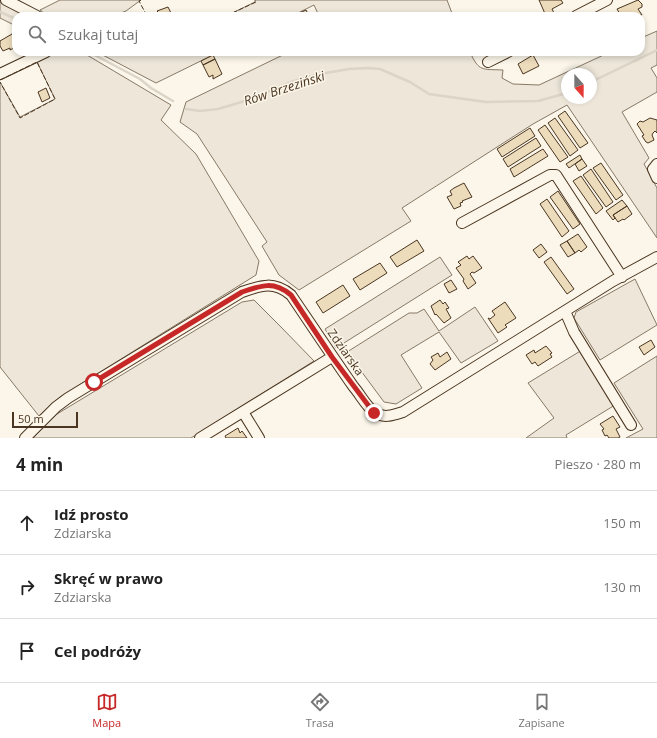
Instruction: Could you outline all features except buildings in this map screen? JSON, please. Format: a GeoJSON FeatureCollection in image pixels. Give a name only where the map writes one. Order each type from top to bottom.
{"type":"FeatureCollection","features":[{"type":"Feature","properties":{"kind":"street"},"geometry":{"type":"LineString","coordinates":[[6,0],[30,12]]}},
{"type":"Feature","properties":{"kind":"street"},"geometry":{"type":"LineString","coordinates":[[584,12],[607,0]]}},
{"type":"Feature","properties":{"kind":"street"},"geometry":{"type":"LineString","coordinates":[[0,74],[38,56]]}},
{"type":"Feature","properties":{"kind":"street"},"geometry":{"type":"LineString","coordinates":[[488,62],[500,56]]}},
{"type":"Feature","properties":{"kind":"street"},"geometry":{"type":"LineString","coordinates":[[657,164],[653,169],[657,178]]}},
{"type":"Feature","properties":{"kind":"street"},"geometry":{"type":"LineString","coordinates":[[462,223],[550,175],[556,175],[622,277]]}},
{"type":"Feature","properties":{"kind":"street","name":"Zdziarska"},"geometry":{"type":"LineString","coordinates":[[25,438],[56,407],[68,398],[242,292],[260,286],[271,285],[284,289],[291,295],[332,357],[374,413],[393,416],[410,408],[565,311],[657,258]]}},
{"type":"Feature","properties":{"kind":"street"},"geometry":{"type":"LineString","coordinates":[[565,311],[574,332],[631,425]]}},
{"type":"Feature","properties":{"kind":"street"},"geometry":{"type":"LineString","coordinates":[[200,438],[332,357]]}},
{"type":"Feature","properties":{"kind":"street"},"geometry":{"type":"LineString","coordinates":[[243,412],[260,438]]}},
{"type":"Feature","properties":{"kind":"shaded area"},"geometry":{"type":"Polygon","coordinates":[[[60,0],[141,0],[123,12],[43,12],[40,10],[60,0]]]}},
{"type":"Feature","properties":{"kind":"shaded area"},"geometry":{"type":"Polygon","coordinates":[[[255,0],[447,0],[452,12],[317,12],[314,5],[300,12],[234,12],[255,2],[255,0]]]}},
{"type":"Feature","properties":{"kind":"shaded area"},"geometry":{"type":"Polygon","coordinates":[[[0,2],[20,12],[12,12],[12,24],[0,18],[0,2]]]}},
{"type":"Feature","properties":{"kind":"shaded area"},"geometry":{"type":"Polygon","coordinates":[[[657,31],[657,65],[651,68],[657,78],[657,92],[622,112],[649,158],[644,164],[657,188],[657,238],[567,105],[533,124],[402,208],[411,221],[299,290],[279,275],[262,246],[267,242],[197,134],[180,122],[186,102],[281,56],[472,56],[476,63],[482,68],[503,70],[502,78],[513,84],[539,85],[561,75],[561,104],[597,104],[597,68],[576,68],[601,56],[645,56],[645,36],[657,31]]]}},
{"type":"Feature","properties":{"kind":"shaded area"},"geometry":{"type":"Polygon","coordinates":[[[48,56],[89,56],[171,105],[161,120],[196,154],[259,261],[256,275],[60,397],[39,416],[0,367],[0,82],[20,117],[55,99],[37,62],[48,56]]]}},
{"type":"Feature","properties":{"kind":"shaded area"},"geometry":{"type":"Polygon","coordinates":[[[105,56],[211,56],[156,83],[105,56]]]}},
{"type":"Feature","properties":{"kind":"shaded area"},"geometry":{"type":"Polygon","coordinates":[[[440,257],[452,275],[336,348],[325,329],[440,257]]]}},
{"type":"Feature","properties":{"kind":"shaded area"},"geometry":{"type":"Polygon","coordinates":[[[635,279],[657,325],[600,360],[574,318],[576,312],[635,279]]]}},
{"type":"Feature","properties":{"kind":"shaded area"},"geometry":{"type":"Polygon","coordinates":[[[254,300],[314,361],[191,438],[33,438],[57,414],[242,302],[254,300]]]}},
{"type":"Feature","properties":{"kind":"shaded area"},"geometry":{"type":"Polygon","coordinates":[[[475,307],[498,341],[461,363],[439,332],[401,355],[422,388],[396,404],[384,402],[347,352],[409,313],[417,313],[424,309],[439,331],[475,307]]]}},
{"type":"Feature","properties":{"kind":"shaded area"},"geometry":{"type":"Polygon","coordinates":[[[582,350],[615,405],[566,435],[567,438],[526,438],[554,418],[528,383],[582,350]]]}},
{"type":"Feature","properties":{"kind":"shaded area"},"geometry":{"type":"Polygon","coordinates":[[[657,356],[657,438],[626,438],[643,429],[614,383],[657,356]]]}},
{"type":"Feature","properties":{"kind":"waterway","name":"Rów Brzeziński"},"geometry":{"type":"LineString","coordinates":[[0,12],[12,17]]}},
{"type":"Feature","properties":{"kind":"waterway","name":"Rów Brzeziński"},"geometry":{"type":"LineString","coordinates":[[645,56],[657,50]]}},
{"type":"Feature","properties":{"kind":"waterway","name":"Rów Brzeziński"},"geometry":{"type":"LineString","coordinates":[[97,56],[140,79],[151,88],[173,101]]}},
{"type":"Feature","properties":{"kind":"waterway","name":"Rów Brzeziński"},"geometry":{"type":"LineString","coordinates":[[597,79],[645,56]]}},
{"type":"Feature","properties":{"kind":"waterway","name":"Rów Brzeziński"},"geometry":{"type":"LineString","coordinates":[[186,109],[200,111],[218,109],[245,101],[294,81],[320,74],[349,69],[368,68],[380,69],[410,82],[429,94],[486,102],[538,101],[561,95]]}},
{"type":"Feature","properties":{"kind":"fence"},"geometry":{"type":"LineString","coordinates":[[141,0],[139,1],[145,12]]}},
{"type":"Feature","properties":{"kind":"fence"},"geometry":{"type":"LineString","coordinates":[[235,12],[256,2],[255,0]]}},
{"type":"Feature","properties":{"kind":"fence"},"geometry":{"type":"LineString","coordinates":[[0,80],[37,62],[55,99],[20,118],[0,82]]}},
{"type":"Feature","properties":{"kind":"route"},"geometry":{"type":"LineString","coordinates":[[94,382],[242,292],[260,286],[271,285],[284,289],[291,295],[332,357],[374,413]]}}]}
